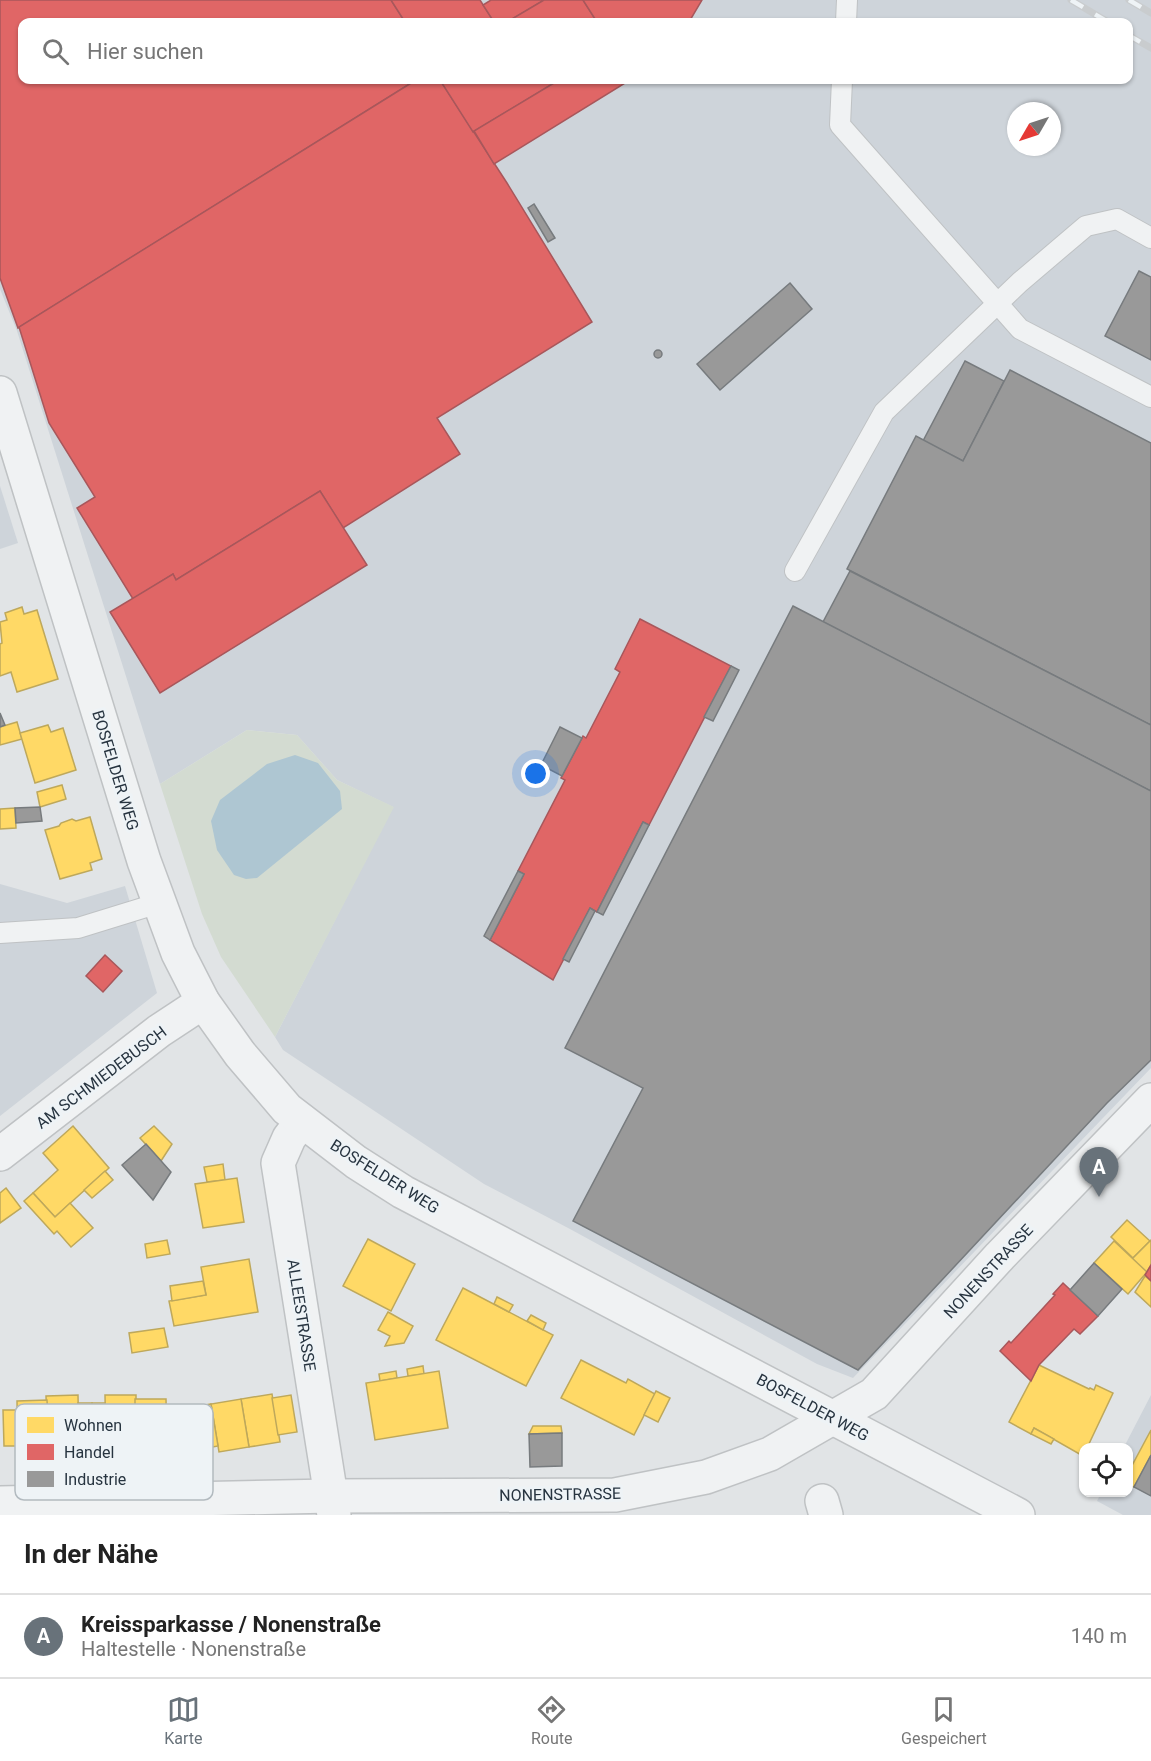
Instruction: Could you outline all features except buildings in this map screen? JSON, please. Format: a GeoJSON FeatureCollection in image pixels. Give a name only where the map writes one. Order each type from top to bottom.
{"type":"FeatureCollection","features":[{"type":"Feature","properties":{"kind":"street","name":"BOSFELDER WEG"},"geometry":{"type":"LineString","coordinates":[[0,393],[144,861],[178,954],[203,1002],[240,1054],[287,1109],[356,1162],[403,1192],[1018,1515]]}},
{"type":"Feature","properties":{"kind":"street","name":"AM SCHMIEDEBUSCH"},"geometry":{"type":"LineString","coordinates":[[0,1154],[159,1030],[203,1002]]}},
{"type":"Feature","properties":{"kind":"street","name":"NONENSTRASSE"},"geometry":{"type":"LineString","coordinates":[[0,1503],[332,1506],[615,1495],[706,1477],[738,1466],[770,1454],[874,1394],[1000,1256],[1151,1100]]}},
{"type":"Feature","properties":{"kind":"street","name":"ALLEESTRASSE"},"geometry":{"type":"LineString","coordinates":[[302,1122],[289,1138],[278,1163],[332,1506]]}},
{"type":"Feature","properties":{"kind":"lane"},"geometry":{"type":"LineString","coordinates":[[846,18],[848,0]]}},
{"type":"Feature","properties":{"kind":"lane"},"geometry":{"type":"LineString","coordinates":[[842,84],[840,124],[1020,329],[1151,397]]}},
{"type":"Feature","properties":{"kind":"lane"},"geometry":{"type":"LineString","coordinates":[[795,572],[884,412],[1020,282],[1086,226],[1117,219],[1151,238]]}},
{"type":"Feature","properties":{"kind":"lane"},"geometry":{"type":"LineString","coordinates":[[0,933],[78,928],[159,903]]}},
{"type":"Feature","properties":{"kind":"shaded area"},"geometry":{"type":"Polygon","coordinates":[[[0,0],[1151,0],[1151,1068],[853,1378],[817,1364],[484,1184],[283,1050],[275,1037],[393,807],[337,780],[297,735],[247,730],[160,784],[17,331],[0,289],[0,0]]]}},
{"type":"Feature","properties":{"kind":"shaded area"},"geometry":{"type":"Polygon","coordinates":[[[0,486],[18,543],[0,549],[0,486]]]}},
{"type":"Feature","properties":{"kind":"shaded area"},"geometry":{"type":"Polygon","coordinates":[[[247,730],[297,735],[337,780],[394,807],[275,1037],[221,957],[202,914],[160,784],[247,730]]]}},
{"type":"Feature","properties":{"kind":"shaded area"},"geometry":{"type":"Polygon","coordinates":[[[0,884],[67,903],[125,886],[157,993],[0,1116],[0,884]]]}},
{"type":"Feature","properties":{"kind":"shaded area"},"geometry":{"type":"Polygon","coordinates":[[[1151,1395],[1151,1515],[1123,1515],[1097,1501],[1099,1497],[1133,1497],[1133,1443],[1126,1443],[1151,1395]]]}},
{"type":"Feature","properties":{"kind":"water"},"geometry":{"type":"Polygon","coordinates":[[[295,755],[318,763],[340,791],[342,809],[257,878],[246,879],[234,875],[217,850],[211,821],[220,800],[267,764],[295,755]]]}},
{"type":"Feature","properties":{"kind":"railway"},"geometry":{"type":"LineString","coordinates":[[1071,0],[1101,18]]}},
{"type":"Feature","properties":{"kind":"railway"},"geometry":{"type":"LineString","coordinates":[[1129,0],[1151,13]]}},
{"type":"Feature","properties":{"kind":"railway"},"geometry":{"type":"LineString","coordinates":[[1133,38],[1151,48]]}},
{"type":"Feature","properties":{"kind":"place","name":"Kreissparkasse / Nonenstraße"},"geometry":{"type":"Point","coordinates":[1099,1197]}}]}
